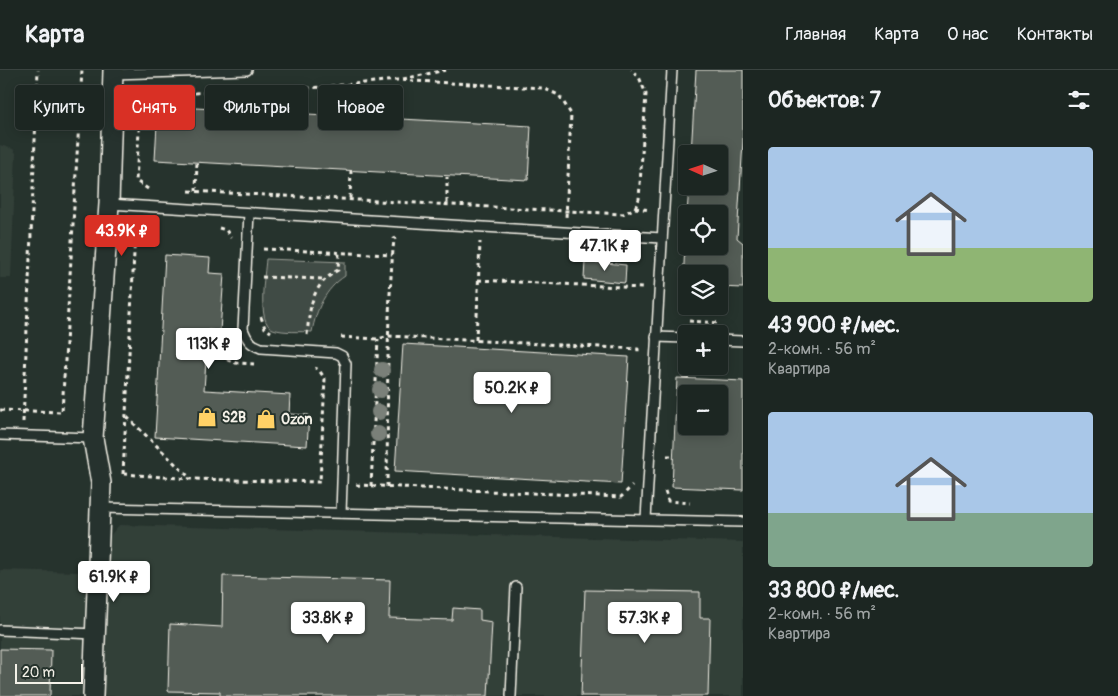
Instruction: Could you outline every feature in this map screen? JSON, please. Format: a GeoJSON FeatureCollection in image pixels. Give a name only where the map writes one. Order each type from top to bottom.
{"type":"FeatureCollection","features":[{"type":"Feature","properties":{"kind":"street"},"geometry":{"type":"LineString","coordinates":[[93,696],[101,508],[99,474],[93,438],[109,204],[113,72]]}},
{"type":"Feature","properties":{"kind":"lane"},"geometry":{"type":"LineString","coordinates":[[113,72],[247,70]]}},
{"type":"Feature","properties":{"kind":"lane"},"geometry":{"type":"LineString","coordinates":[[646,519],[672,70]]}},
{"type":"Feature","properties":{"kind":"lane"},"geometry":{"type":"LineString","coordinates":[[109,204],[662,238]]}},
{"type":"Feature","properties":{"kind":"lane"},"geometry":{"type":"LineString","coordinates":[[249,213],[244,329],[246,339],[252,345],[261,348],[336,353],[342,356],[346,364],[341,513]]}},
{"type":"Feature","properties":{"kind":"lane"},"geometry":{"type":"LineString","coordinates":[[656,337],[678,338]]}},
{"type":"Feature","properties":{"kind":"lane"},"geometry":{"type":"LineString","coordinates":[[728,340],[743,341]]}},
{"type":"Feature","properties":{"kind":"lane"},"geometry":{"type":"LineString","coordinates":[[0,435],[93,438]]}},
{"type":"Feature","properties":{"kind":"lane"},"geometry":{"type":"LineString","coordinates":[[101,508],[743,522]]}},
{"type":"Feature","properties":{"kind":"lane"},"geometry":{"type":"LineString","coordinates":[[511,696],[516,587]]}},
{"type":"Feature","properties":{"kind":"lane"},"geometry":{"type":"LineString","coordinates":[[0,630],[96,634]]}},
{"type":"Feature","properties":{"kind":"path"},"geometry":{"type":"LineString","coordinates":[[22,436],[38,70]]}},
{"type":"Feature","properties":{"kind":"path"},"geometry":{"type":"LineString","coordinates":[[0,410],[62,412],[82,70]]}},
{"type":"Feature","properties":{"kind":"path"},"geometry":{"type":"LineString","coordinates":[[156,189],[146,189],[136,181],[141,98],[150,94],[277,90],[397,80],[446,70]]}},
{"type":"Feature","properties":{"kind":"path"},"geometry":{"type":"LineString","coordinates":[[186,191],[447,203],[623,214],[635,208],[639,199],[646,94],[639,77],[631,70]]}},
{"type":"Feature","properties":{"kind":"path"},"geometry":{"type":"LineString","coordinates":[[397,80],[542,88],[560,95],[571,114],[566,210]]}},
{"type":"Feature","properties":{"kind":"path"},"geometry":{"type":"LineString","coordinates":[[196,191],[197,162]]}},
{"type":"Feature","properties":{"kind":"path"},"geometry":{"type":"LineString","coordinates":[[350,198],[351,171]]}},
{"type":"Feature","properties":{"kind":"path"},"geometry":{"type":"LineString","coordinates":[[447,203],[448,177]]}},
{"type":"Feature","properties":{"kind":"path"},"geometry":{"type":"LineString","coordinates":[[124,474],[135,233],[144,223],[146,189]]}},
{"type":"Feature","properties":{"kind":"path"},"geometry":{"type":"LineString","coordinates":[[263,258],[267,195]]}},
{"type":"Feature","properties":{"kind":"path"},"geometry":{"type":"LineString","coordinates":[[144,223],[153,224]]}},
{"type":"Feature","properties":{"kind":"path"},"geometry":{"type":"LineString","coordinates":[[215,226],[226,230],[233,241]]}},
{"type":"Feature","properties":{"kind":"path"},"geometry":{"type":"LineString","coordinates":[[387,487],[392,256],[394,240],[399,237]]}},
{"type":"Feature","properties":{"kind":"path"},"geometry":{"type":"LineString","coordinates":[[471,241],[480,242],[476,340]]}},
{"type":"Feature","properties":{"kind":"path"},"geometry":{"type":"LineString","coordinates":[[263,249],[392,256]]}},
{"type":"Feature","properties":{"kind":"path"},"geometry":{"type":"LineString","coordinates":[[262,277],[323,279],[338,270],[339,253]]}},
{"type":"Feature","properties":{"kind":"path"},"geometry":{"type":"LineString","coordinates":[[262,286],[263,268]]}},
{"type":"Feature","properties":{"kind":"path"},"geometry":{"type":"LineString","coordinates":[[307,335],[310,306],[323,279]]}},
{"type":"Feature","properties":{"kind":"path"},"geometry":{"type":"LineString","coordinates":[[478,280],[642,288],[642,297]]}},
{"type":"Feature","properties":{"kind":"path"},"geometry":{"type":"LineString","coordinates":[[259,313],[265,328],[274,333]]}},
{"type":"Feature","properties":{"kind":"path"},"geometry":{"type":"LineString","coordinates":[[670,338],[671,320],[725,323]]}},
{"type":"Feature","properties":{"kind":"path"},"geometry":{"type":"LineString","coordinates":[[228,330],[228,360],[236,363],[264,364]]}},
{"type":"Feature","properties":{"kind":"path"},"geometry":{"type":"LineString","coordinates":[[298,335],[316,336]]}},
{"type":"Feature","properties":{"kind":"path"},"geometry":{"type":"LineString","coordinates":[[334,337],[378,339],[389,336],[638,349]]}},
{"type":"Feature","properties":{"kind":"path"},"geometry":{"type":"LineString","coordinates":[[371,486],[378,339]]}},
{"type":"Feature","properties":{"kind":"path"},"geometry":{"type":"LineString","coordinates":[[638,359],[639,340]]}},
{"type":"Feature","properties":{"kind":"path"},"geometry":{"type":"LineString","coordinates":[[310,366],[319,370],[325,379],[320,482]]}},
{"type":"Feature","properties":{"kind":"path"},"geometry":{"type":"LineString","coordinates":[[127,416],[191,479]]}},
{"type":"Feature","properties":{"kind":"path"},"geometry":{"type":"LineString","coordinates":[[666,466],[667,446]]}},
{"type":"Feature","properties":{"kind":"path"},"geometry":{"type":"LineString","coordinates":[[667,456],[674,456]]}},
{"type":"Feature","properties":{"kind":"path"},"geometry":{"type":"LineString","coordinates":[[99,474],[191,479],[320,482],[387,487],[621,497],[634,484]]}},
{"type":"Feature","properties":{"kind":"path"},"geometry":{"type":"LineString","coordinates":[[666,486],[665,498],[668,502],[693,503]]}},
{"type":"Feature","properties":{"kind":"shaded area"},"geometry":{"type":"Polygon","coordinates":[[[0,145],[13,149],[16,153],[11,278],[0,278],[0,145]]]}},
{"type":"Feature","properties":{"kind":"shaded area"},"geometry":{"type":"Polygon","coordinates":[[[266,259],[345,262],[345,276],[332,287],[322,301],[312,332],[282,331],[273,329],[268,325],[263,308],[266,259]]]}},
{"type":"Feature","properties":{"kind":"shaded area"},"geometry":{"type":"Polygon","coordinates":[[[119,525],[743,542],[743,696],[0,696],[0,570],[80,572],[119,525]]]}},
{"type":"Feature","properties":{"kind":"building"},"geometry":{"type":"Polygon","coordinates":[[[696,70],[743,70],[743,141],[737,238],[743,243],[743,288],[728,287],[728,265],[684,265],[684,255],[728,255],[728,205],[688,205],[688,195],[728,195],[728,145],[692,145],[696,70]]]}},
{"type":"Feature","properties":{"kind":"building"},"geometry":{"type":"Polygon","coordinates":[[[195,108],[205,109],[205,130],[308,130],[308,114],[318,115],[318,130],[403,130],[403,119],[531,126],[528,180],[155,160],[157,130],[195,130],[195,108]]]}},
{"type":"Feature","properties":{"kind":"building"},"geometry":{"type":"Polygon","coordinates":[[[165,255],[210,258],[209,273],[224,274],[220,331],[208,330],[204,390],[290,395],[289,414],[309,415],[307,446],[155,437],[165,255]]]}},
{"type":"Feature","properties":{"kind":"building"},"geometry":{"type":"Polygon","coordinates":[[[585,261],[626,265],[625,283],[584,279],[585,261]]]}},
{"type":"Feature","properties":{"kind":"building"},"geometry":{"type":"Polygon","coordinates":[[[403,344],[629,357],[621,484],[395,471],[403,344]]]}},
{"type":"Feature","properties":{"kind":"building"},"geometry":{"type":"Polygon","coordinates":[[[677,378],[743,381],[743,490],[672,487],[677,378]]]}},
{"type":"Feature","properties":{"kind":"building"},"geometry":{"type":"Polygon","coordinates":[[[223,576],[390,580],[389,618],[452,620],[453,608],[480,610],[480,620],[492,622],[488,696],[220,696],[220,692],[168,691],[170,624],[222,627],[223,576]]]}},
{"type":"Feature","properties":{"kind":"building"},"geometry":{"type":"Polygon","coordinates":[[[585,590],[700,592],[700,618],[710,618],[708,696],[581,696],[585,590]]]}},
{"type":"Feature","properties":{"kind":"building"},"geometry":{"type":"Polygon","coordinates":[[[0,649],[51,650],[50,696],[0,696],[0,649]]]}},
{"type":"Feature","properties":{"kind":"place","name":"S2B"},"geometry":{"type":"Point","coordinates":[207,417]}},
{"type":"Feature","properties":{"kind":"place","name":"Ozon"},"geometry":{"type":"Point","coordinates":[266,419]}}]}
